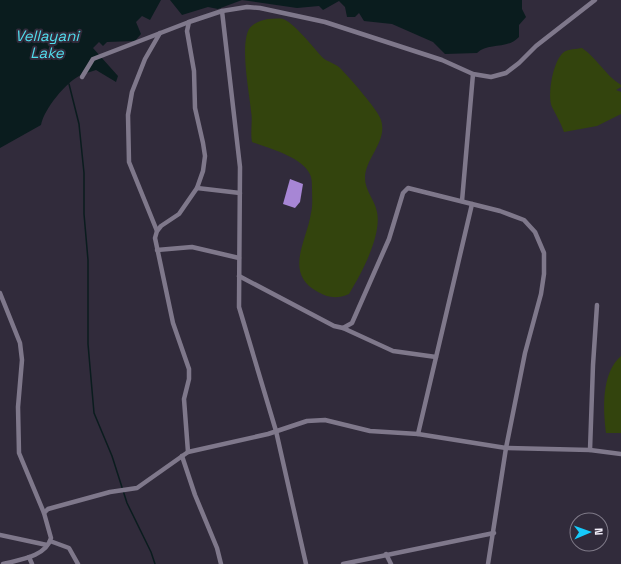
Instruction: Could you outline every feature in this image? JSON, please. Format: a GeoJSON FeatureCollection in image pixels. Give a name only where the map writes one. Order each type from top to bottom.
{"type":"FeatureCollection","features":[{"type":"Feature","properties":{"kind":"street"},"geometry":{"type":"LineString","coordinates":[[82,77],[93,59],[189,22],[222,11],[247,7],[260,8],[325,22],[442,60],[473,74],[491,77],[506,73],[519,63],[536,46],[595,0]]}},
{"type":"Feature","properties":{"kind":"street"},"geometry":{"type":"LineString","coordinates":[[222,11],[240,167],[239,303],[244,327],[260,374],[276,431],[306,564]]}},
{"type":"Feature","properties":{"kind":"street"},"geometry":{"type":"LineString","coordinates":[[156,231],[179,214],[197,188],[203,171],[205,156],[195,108],[194,71],[186,32],[189,22]]}},
{"type":"Feature","properties":{"kind":"street"},"geometry":{"type":"LineString","coordinates":[[160,33],[144,59],[132,92],[128,115],[129,162],[156,231],[155,238],[157,250],[173,323],[189,369],[189,379],[184,399],[188,452]]}},
{"type":"Feature","properties":{"kind":"street"},"geometry":{"type":"LineString","coordinates":[[462,201],[473,74]]}},
{"type":"Feature","properties":{"kind":"street"},"geometry":{"type":"LineString","coordinates":[[197,188],[240,193]]}},
{"type":"Feature","properties":{"kind":"street"},"geometry":{"type":"LineString","coordinates":[[343,328],[352,323],[385,250],[405,190],[411,188],[500,211],[524,220],[535,232],[544,253],[544,274],[541,294],[524,354],[506,448],[488,564]]}},
{"type":"Feature","properties":{"kind":"street"},"geometry":{"type":"LineString","coordinates":[[418,434],[472,204]]}},
{"type":"Feature","properties":{"kind":"street"},"geometry":{"type":"LineString","coordinates":[[157,250],[192,247],[239,258]]}},
{"type":"Feature","properties":{"kind":"street"},"geometry":{"type":"LineString","coordinates":[[239,276],[334,326],[343,328],[393,351],[436,357]]}},
{"type":"Feature","properties":{"kind":"street"},"geometry":{"type":"LineString","coordinates":[[0,293],[20,343],[22,360],[18,407],[19,453],[44,513],[51,538],[49,543],[38,554],[3,564]]}},
{"type":"Feature","properties":{"kind":"street"},"geometry":{"type":"LineString","coordinates":[[590,450],[593,365],[598,305]]}},
{"type":"Feature","properties":{"kind":"street"},"geometry":{"type":"LineString","coordinates":[[44,513],[48,509],[117,491],[132,490],[141,486],[188,452],[239,442],[307,421],[325,420],[370,431],[418,434],[506,448],[590,450],[621,454]]}},
{"type":"Feature","properties":{"kind":"street"},"geometry":{"type":"LineString","coordinates":[[182,456],[195,495],[217,548],[221,564]]}},
{"type":"Feature","properties":{"kind":"street"},"geometry":{"type":"LineString","coordinates":[[343,564],[494,533]]}},
{"type":"Feature","properties":{"kind":"street"},"geometry":{"type":"LineString","coordinates":[[0,535],[49,543],[69,548],[78,564]]}},
{"type":"Feature","properties":{"kind":"street"},"geometry":{"type":"LineString","coordinates":[[386,554],[391,564]]}},
{"type":"Feature","properties":{"kind":"street"},"geometry":{"type":"LineString","coordinates":[[29,557],[32,564]]}},
{"type":"Feature","properties":{"kind":"green space"},"geometry":{"type":"Polygon","coordinates":[[[268,19],[283,19],[287,21],[322,57],[338,66],[369,102],[381,120],[381,135],[368,163],[365,178],[365,183],[377,212],[378,222],[374,243],[359,276],[349,294],[345,296],[329,297],[318,292],[307,284],[302,276],[299,266],[302,245],[309,224],[312,207],[312,182],[309,173],[304,166],[291,157],[252,142],[252,115],[245,57],[246,37],[249,29],[253,25],[268,19]]]}},
{"type":"Feature","properties":{"kind":"green space"},"geometry":{"type":"Polygon","coordinates":[[[582,48],[588,52],[615,81],[621,85],[621,87],[616,90],[621,92],[621,114],[597,126],[564,132],[552,107],[550,94],[552,78],[557,62],[564,52],[582,48]]]}},
{"type":"Feature","properties":{"kind":"green space"},"geometry":{"type":"Polygon","coordinates":[[[621,356],[621,433],[606,433],[604,414],[605,392],[614,363],[621,356]]]}},
{"type":"Feature","properties":{"kind":"water","name":"Vellayani Lake"},"geometry":{"type":"Polygon","coordinates":[[[0,0],[161,0],[150,20],[142,16],[136,22],[141,34],[135,41],[107,42],[103,46],[99,42],[93,48],[118,76],[116,82],[96,70],[81,75],[56,97],[46,111],[41,125],[0,148],[0,0]]]}},
{"type":"Feature","properties":{"kind":"water"},"geometry":{"type":"Polygon","coordinates":[[[170,0],[242,0],[218,9],[208,7],[182,15],[170,0]]]}},
{"type":"Feature","properties":{"kind":"water"},"geometry":{"type":"Polygon","coordinates":[[[242,0],[522,0],[522,9],[526,17],[519,25],[519,37],[514,41],[487,48],[477,53],[445,54],[433,42],[392,24],[364,21],[359,13],[355,17],[347,17],[345,7],[339,1],[323,10],[319,6],[297,8],[242,0]]]}},
{"type":"Feature","properties":{"kind":"building"},"geometry":{"type":"Polygon","coordinates":[[[290,179],[303,184],[300,202],[295,208],[283,204],[290,179]]]}},
{"type":"Feature","properties":{"kind":"waterway"},"geometry":{"type":"LineString","coordinates":[[69,84],[79,124],[84,173],[84,214],[88,260],[88,344],[94,413],[112,456],[127,503],[151,552],[155,564]]}}]}
